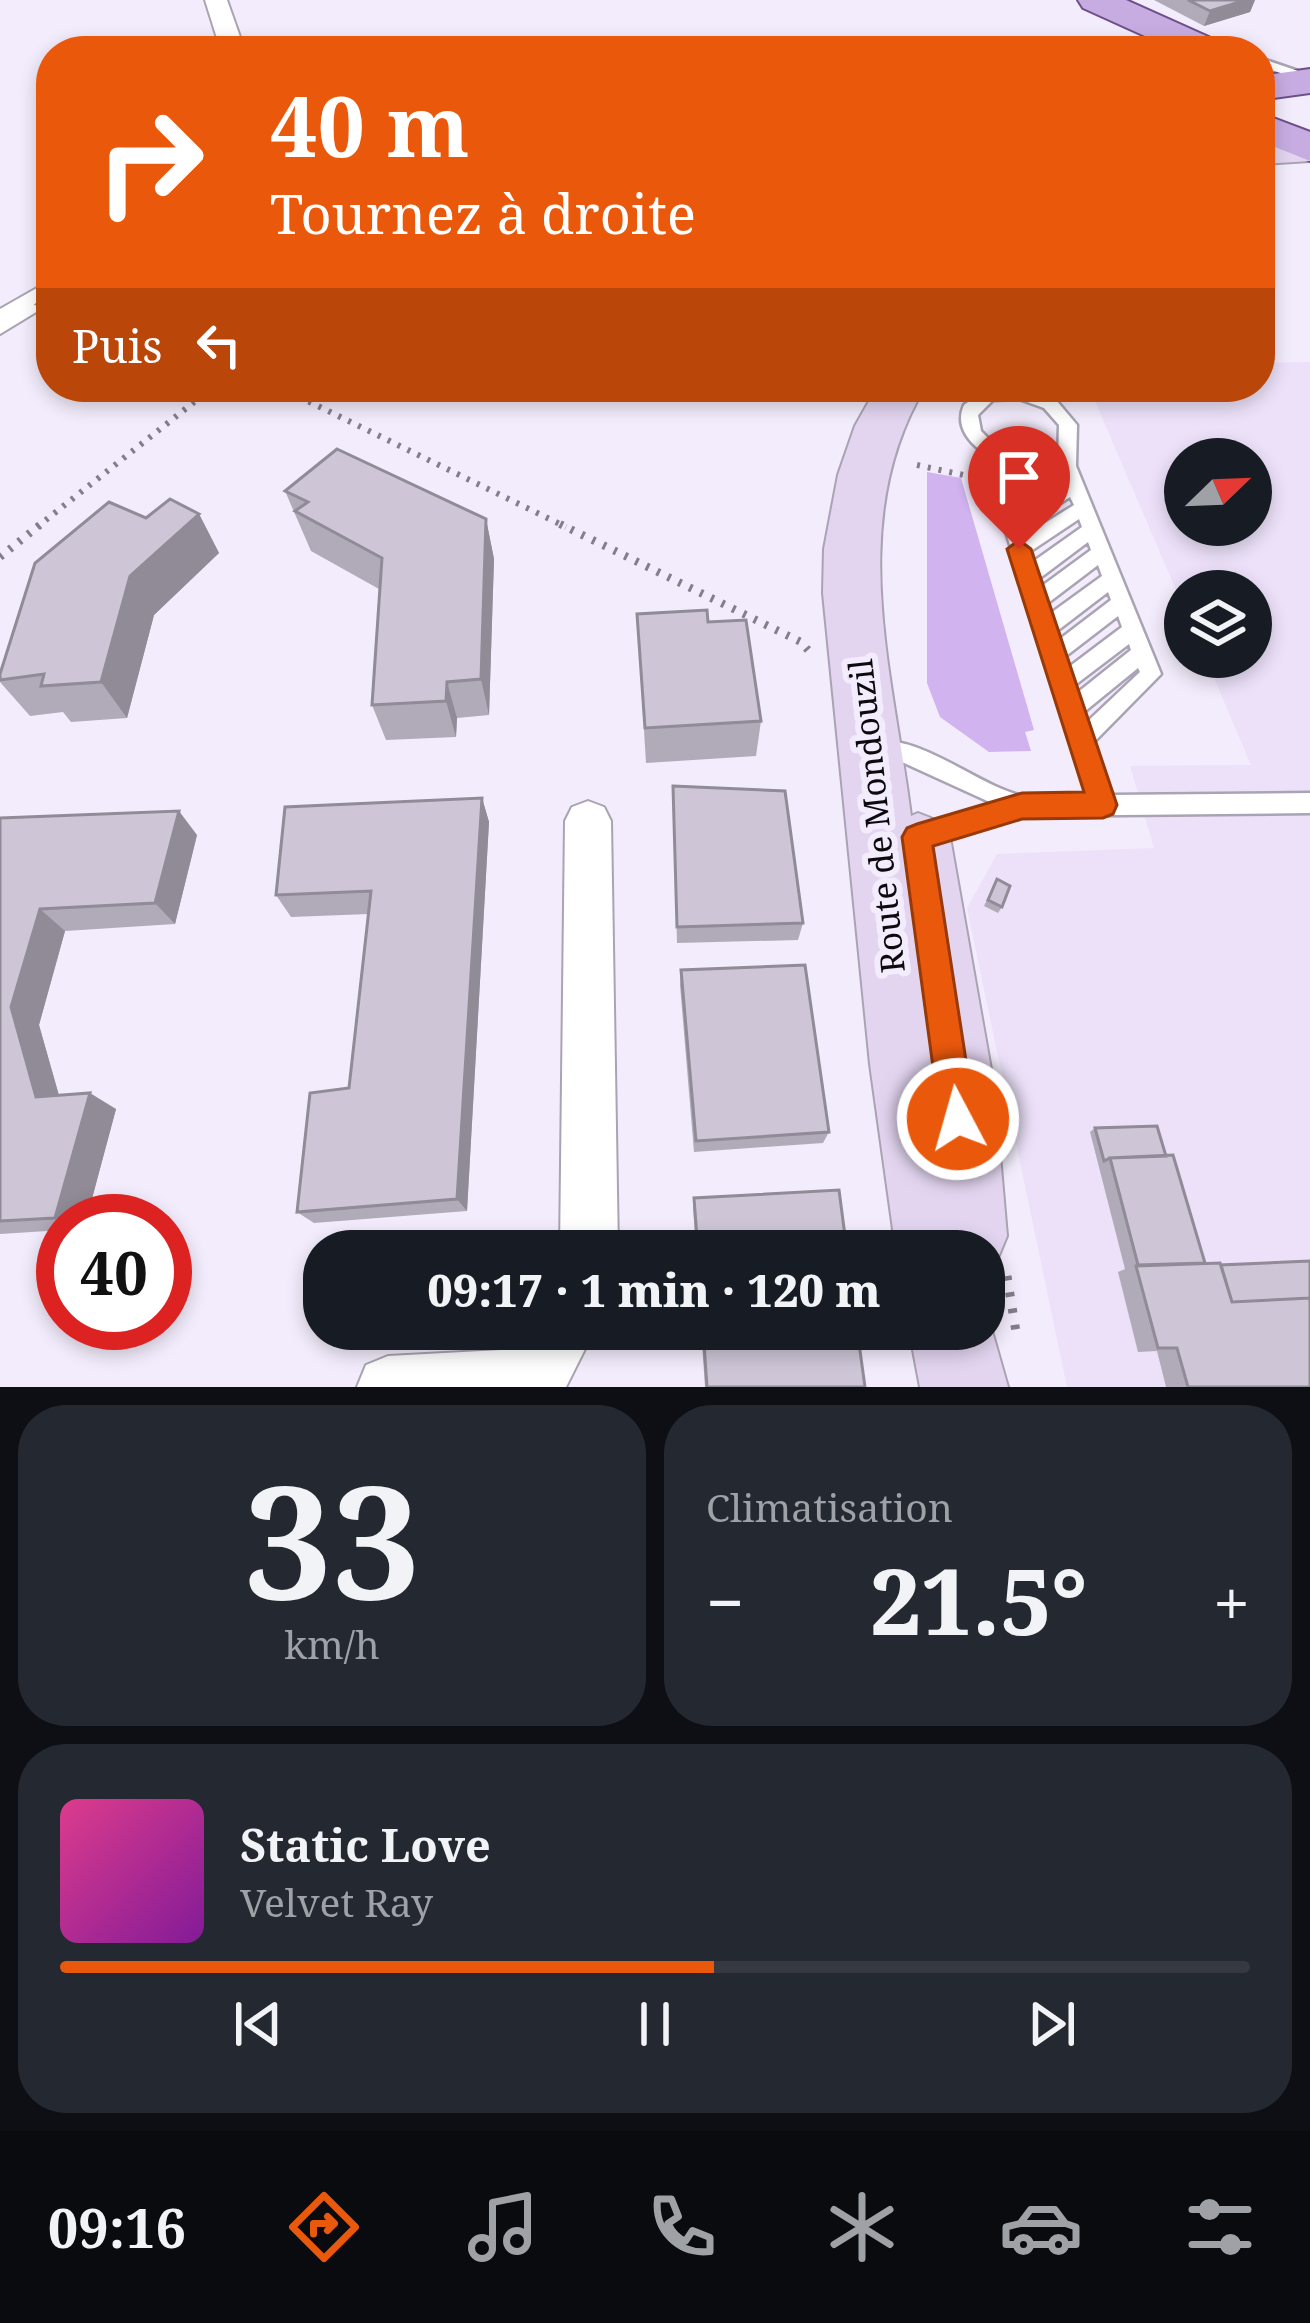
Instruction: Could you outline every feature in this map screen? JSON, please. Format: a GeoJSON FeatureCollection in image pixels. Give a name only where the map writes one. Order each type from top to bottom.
{"type":"FeatureCollection","features":[{"type":"Feature","properties":{"kind":"main road"},"geometry":{"type":"LineString","coordinates":[[1097,0],[1156,36]]}},
{"type":"Feature","properties":{"kind":"main road"},"geometry":{"type":"LineString","coordinates":[[1097,0],[1176,36]]}},
{"type":"Feature","properties":{"kind":"main road"},"geometry":{"type":"LineString","coordinates":[[1275,132],[1310,148]]}},
{"type":"Feature","properties":{"kind":"street"},"geometry":{"type":"LineString","coordinates":[[216,0],[228,36]]}},
{"type":"Feature","properties":{"kind":"street"},"geometry":{"type":"LineString","coordinates":[[1275,151],[1310,148]]}},
{"type":"Feature","properties":{"kind":"street"},"geometry":{"type":"LineString","coordinates":[[0,324],[36,299]]}},
{"type":"Feature","properties":{"kind":"street","name":"Route de Mondouzil"},"geometry":{"type":"LineString","coordinates":[[895,402],[860,492],[850,568],[888,751],[898,836],[914,1128],[933,1230]]}},
{"type":"Feature","properties":{"kind":"street","name":"Route de Mondouzil"},"geometry":{"type":"LineString","coordinates":[[888,751],[892,687],[886,559],[895,460],[912,402]]}},
{"type":"Feature","properties":{"kind":"street"},"geometry":{"type":"LineString","coordinates":[[589,821],[589,1230]]}},
{"type":"Feature","properties":{"kind":"street","name":"Route de Mondouzil"},"geometry":{"type":"LineString","coordinates":[[898,836],[956,1086],[966,1230]]}},
{"type":"Feature","properties":{"kind":"street"},"geometry":{"type":"LineString","coordinates":[[388,1387],[538,1378],[553,1350]]}},
{"type":"Feature","properties":{"kind":"street"},"geometry":{"type":"LineString","coordinates":[[956,1350],[964,1387]]}},
{"type":"Feature","properties":{"kind":"street"},"geometry":{"type":"LineString","coordinates":[[973,1350],[976,1387]]}},
{"type":"Feature","properties":{"kind":"lane"},"geometry":{"type":"LineString","coordinates":[[977,402],[968,420],[971,431],[988,448],[1103,805]]}},
{"type":"Feature","properties":{"kind":"lane"},"geometry":{"type":"LineString","coordinates":[[1045,402],[1068,425],[1067,466],[1151,674],[1082,740]]}},
{"type":"Feature","properties":{"kind":"lane"},"geometry":{"type":"LineString","coordinates":[[1008,515],[1067,466]]}},
{"type":"Feature","properties":{"kind":"lane"},"geometry":{"type":"LineString","coordinates":[[1008,515],[1075,486]]}},
{"type":"Feature","properties":{"kind":"lane"},"geometry":{"type":"LineString","coordinates":[[1019,549],[1084,508]]}},
{"type":"Feature","properties":{"kind":"lane"},"geometry":{"type":"LineString","coordinates":[[1028,576],[1093,529]]}},
{"type":"Feature","properties":{"kind":"lane"},"geometry":{"type":"LineString","coordinates":[[1036,601],[1102,552]]}},
{"type":"Feature","properties":{"kind":"lane"},"geometry":{"type":"LineString","coordinates":[[1045,628],[1112,578]]}},
{"type":"Feature","properties":{"kind":"lane"},"geometry":{"type":"LineString","coordinates":[[1054,654],[1122,602]]}},
{"type":"Feature","properties":{"kind":"lane"},"geometry":{"type":"LineString","coordinates":[[1063,683],[1133,629]]}},
{"type":"Feature","properties":{"kind":"lane"},"geometry":{"type":"LineString","coordinates":[[1072,710],[1142,653]]}},
{"type":"Feature","properties":{"kind":"lane"},"geometry":{"type":"LineString","coordinates":[[888,751],[1022,806]]}},
{"type":"Feature","properties":{"kind":"lane"},"geometry":{"type":"LineString","coordinates":[[898,836],[1022,806],[1310,803]]}},
{"type":"Feature","properties":{"kind":"path"},"geometry":{"type":"LineString","coordinates":[[0,557],[194,402]]}},
{"type":"Feature","properties":{"kind":"path"},"geometry":{"type":"LineString","coordinates":[[310,402],[808,650]]}},
{"type":"Feature","properties":{"kind":"path"},"geometry":{"type":"LineString","coordinates":[[917,465],[970,477]]}},
{"type":"Feature","properties":{"kind":"shaded area"},"geometry":{"type":"Polygon","coordinates":[[[1310,362],[1310,1387],[1067,1387],[967,908],[997,854],[1154,848],[1130,766],[1251,765],[1214,678],[1272,678],[1272,570],[1167,570],[1095,402],[1275,402],[1275,363],[1310,362]]]}},
{"type":"Feature","properties":{"kind":"shaded area"},"geometry":{"type":"Polygon","coordinates":[[[927,472],[961,478],[1034,730],[1025,732],[1031,751],[989,752],[940,717],[927,683],[927,472]]]}},
{"type":"Feature","properties":{"kind":"building"},"geometry":{"type":"Polygon","coordinates":[[[1188,0],[1246,0],[1210,11],[1188,0]]]}},
{"type":"Feature","properties":{"kind":"building"},"geometry":{"type":"Polygon","coordinates":[[[337,449],[486,519],[481,679],[447,682],[446,701],[372,705],[382,558],[295,511],[308,502],[285,491],[337,449]]]}},
{"type":"Feature","properties":{"kind":"building"},"geometry":{"type":"Polygon","coordinates":[[[170,499],[199,514],[130,576],[101,682],[41,686],[44,674],[0,680],[35,563],[109,502],[146,518],[170,499]]]}},
{"type":"Feature","properties":{"kind":"building"},"geometry":{"type":"Polygon","coordinates":[[[707,610],[708,622],[746,620],[761,721],[645,728],[637,614],[707,610]]]}},
{"type":"Feature","properties":{"kind":"building"},"geometry":{"type":"Polygon","coordinates":[[[673,786],[785,791],[803,923],[677,927],[673,786]]]}},
{"type":"Feature","properties":{"kind":"building"},"geometry":{"type":"Polygon","coordinates":[[[482,798],[457,1199],[297,1212],[310,1093],[349,1088],[371,891],[276,895],[285,807],[482,798]]]}},
{"type":"Feature","properties":{"kind":"building"},"geometry":{"type":"Polygon","coordinates":[[[179,811],[155,903],[40,909],[11,1007],[36,1097],[90,1093],[62,1194],[36,1194],[36,1219],[0,1221],[0,818],[179,811]]]}},
{"type":"Feature","properties":{"kind":"building"},"geometry":{"type":"Polygon","coordinates":[[[997,879],[1010,886],[1002,907],[988,900],[997,879]]]}},
{"type":"Feature","properties":{"kind":"building"},"geometry":{"type":"Polygon","coordinates":[[[805,965],[829,1132],[696,1141],[681,970],[805,965]]]}},
{"type":"Feature","properties":{"kind":"building"},"geometry":{"type":"Polygon","coordinates":[[[1157,1126],[1166,1156],[1104,1161],[1095,1128],[1157,1126]]]}},
{"type":"Feature","properties":{"kind":"building"},"geometry":{"type":"Polygon","coordinates":[[[1173,1155],[1205,1263],[1138,1265],[1110,1158],[1173,1155]]]}},
{"type":"Feature","properties":{"kind":"building"},"geometry":{"type":"Polygon","coordinates":[[[839,1190],[844,1230],[696,1230],[694,1198],[839,1190]]]}},
{"type":"Feature","properties":{"kind":"building"},"geometry":{"type":"Polygon","coordinates":[[[1310,1261],[1310,1298],[1232,1302],[1221,1265],[1310,1261]]]}},
{"type":"Feature","properties":{"kind":"building"},"geometry":{"type":"Polygon","coordinates":[[[1220,1263],[1232,1302],[1310,1298],[1310,1387],[1188,1387],[1177,1348],[1158,1348],[1136,1266],[1220,1263]]]}},
{"type":"Feature","properties":{"kind":"building"},"geometry":{"type":"Polygon","coordinates":[[[704,1350],[860,1350],[865,1387],[707,1387],[704,1350]]]}},
{"type":"Feature","properties":{"kind":"route"},"geometry":{"type":"LineString","coordinates":[[958,1119],[917,837],[1022,806],[1103,805],[1019,549]]}}]}
